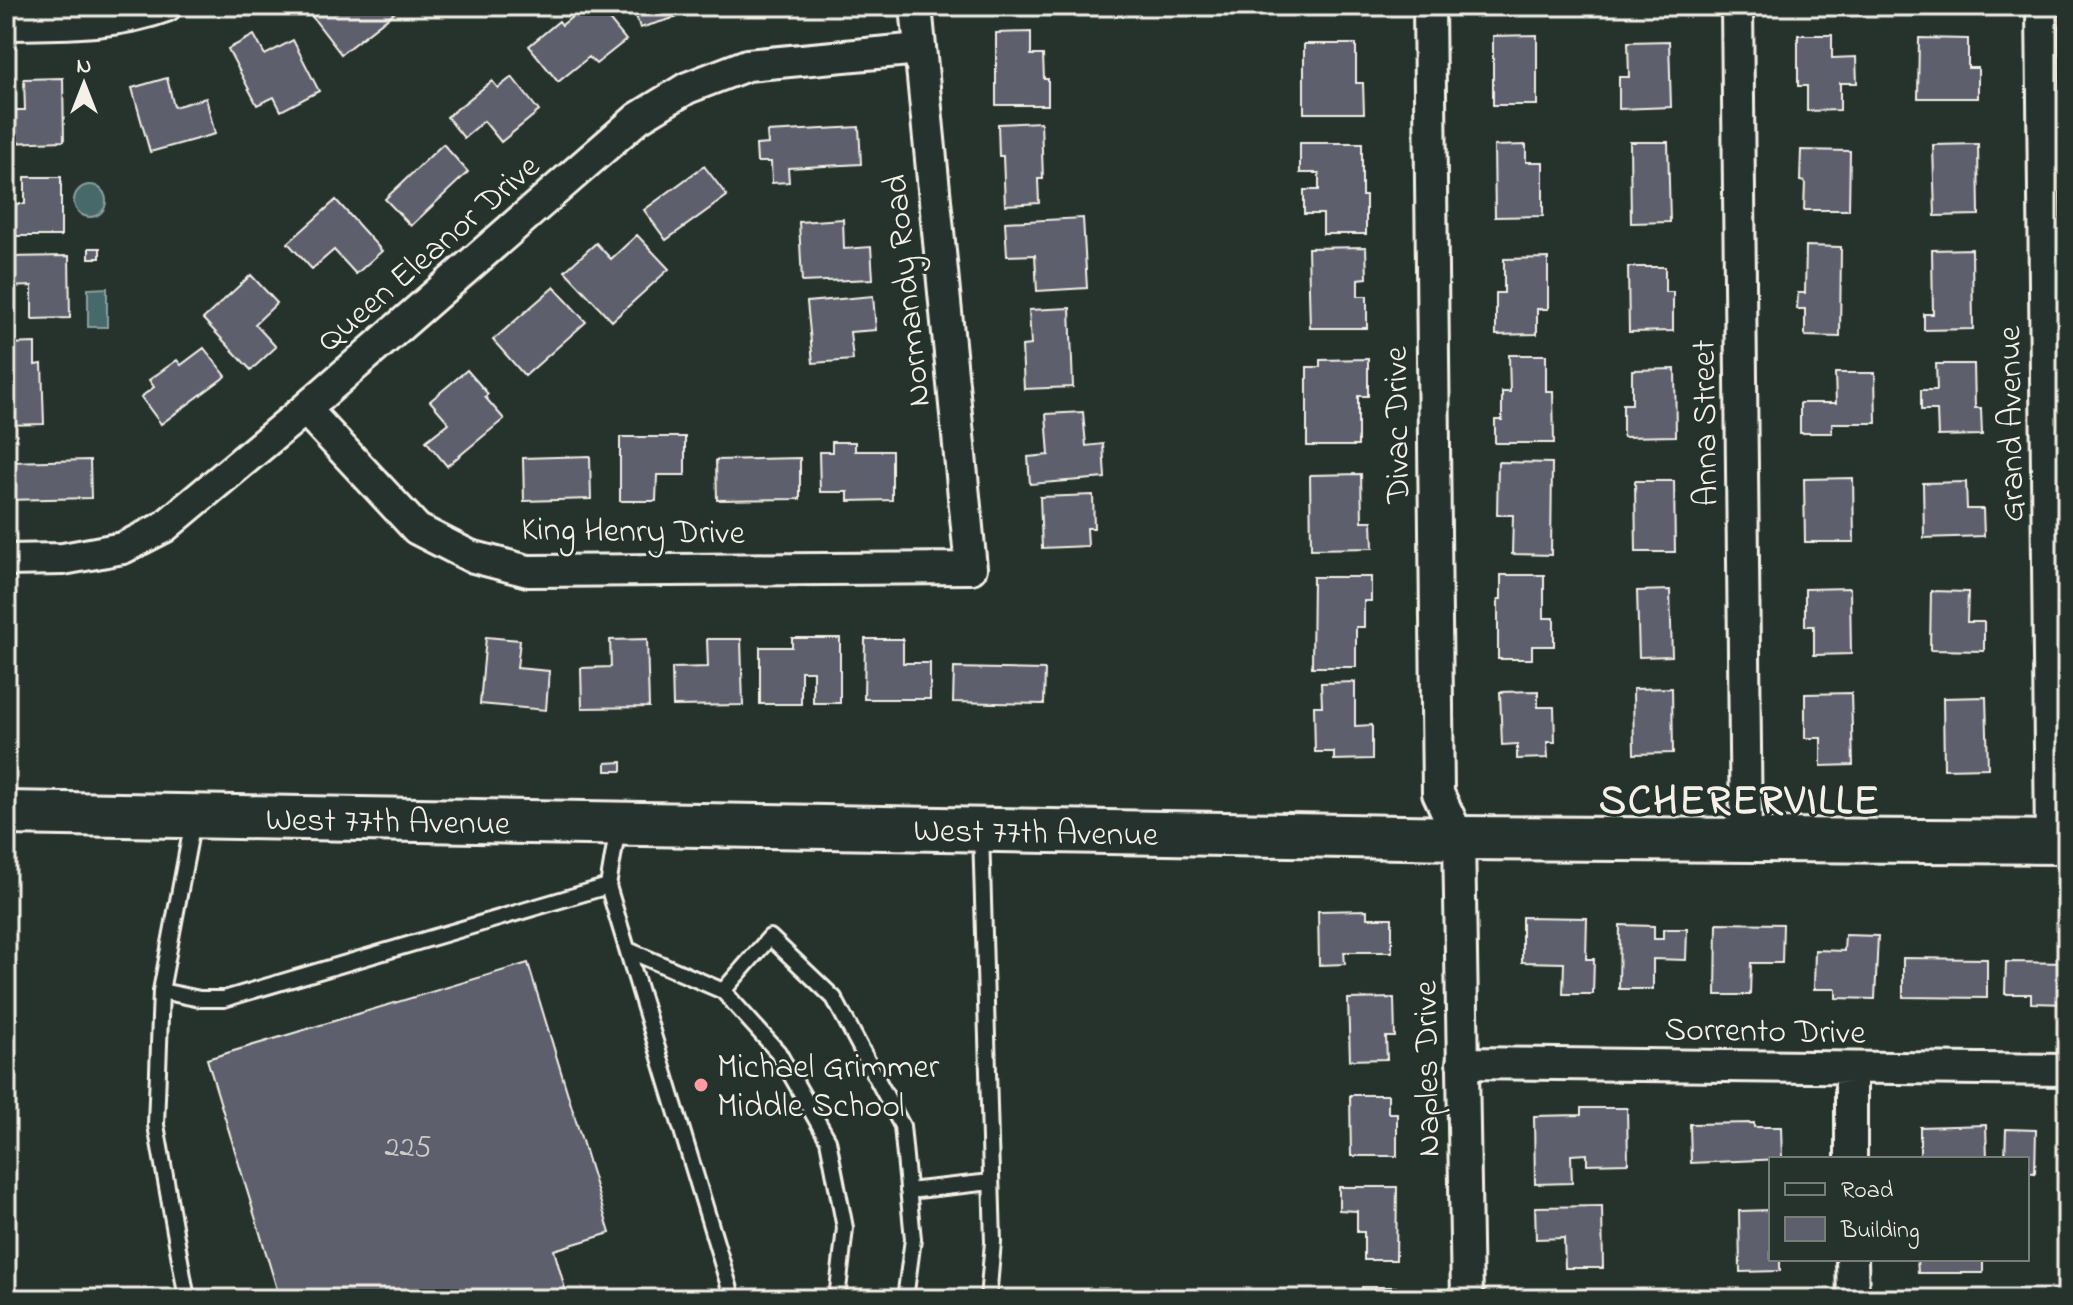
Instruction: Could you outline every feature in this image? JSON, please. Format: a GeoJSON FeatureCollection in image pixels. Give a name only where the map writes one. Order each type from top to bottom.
{"type":"FeatureCollection","features":[{"type":"Feature","properties":{"kind":"street"},"geometry":{"type":"LineString","coordinates":[[6,24],[74,22],[143,15],[166,6]]}},
{"type":"Feature","properties":{"kind":"street","name":"Normandy Road"},"geometry":{"type":"LineString","coordinates":[[916,6],[971,568]]}},
{"type":"Feature","properties":{"kind":"street","name":"Divac Drive"},"geometry":{"type":"LineString","coordinates":[[1429,6],[1438,793],[1459,838]]}},
{"type":"Feature","properties":{"kind":"street","name":"Anna Street"},"geometry":{"type":"LineString","coordinates":[[1737,6],[1746,838]]}},
{"type":"Feature","properties":{"kind":"street","name":"Grand Avenue"},"geometry":{"type":"LineString","coordinates":[[2042,6],[2058,592],[2059,842]]}},
{"type":"Feature","properties":{"kind":"street","name":"Queen Eleanor Drive"},"geometry":{"type":"LineString","coordinates":[[6,560],[63,559],[123,548],[164,527],[305,409],[638,118],[687,88],[747,65],[920,49]]}},
{"type":"Feature","properties":{"kind":"street","name":"King Henry Drive"},"geometry":{"type":"LineString","coordinates":[[305,409],[417,529],[470,556],[528,571],[971,568]]}},
{"type":"Feature","properties":{"kind":"street","name":"West 77th Avenue"},"geometry":{"type":"LineString","coordinates":[[6,813],[1459,838],[2059,842]]}},
{"type":"Feature","properties":{"kind":"street","name":"Naples Drive"},"geometry":{"type":"LineString","coordinates":[[1459,838],[1467,1299]]}},
{"type":"Feature","properties":{"kind":"street","name":"Sorrento Drive"},"geometry":{"type":"LineString","coordinates":[[1462,1063],[2067,1070]]}},
{"type":"Feature","properties":{"kind":"street"},"geometry":{"type":"LineString","coordinates":[[1851,1068],[1851,1157]]}},
{"type":"Feature","properties":{"kind":"street"},"geometry":{"type":"LineString","coordinates":[[1852,1261],[1853,1299]]}},
{"type":"Feature","properties":{"kind":"lane"},"geometry":{"type":"LineString","coordinates":[[187,1299],[156,1125],[161,991],[194,816]]}},
{"type":"Feature","properties":{"kind":"lane"},"geometry":{"type":"LineString","coordinates":[[618,823],[608,886],[733,1299]]}},
{"type":"Feature","properties":{"kind":"lane"},"geometry":{"type":"LineString","coordinates":[[981,829],[993,1242],[988,1299]]}},
{"type":"Feature","properties":{"kind":"lane"},"geometry":{"type":"LineString","coordinates":[[161,991],[200,999],[224,999],[608,886]]}},
{"type":"Feature","properties":{"kind":"lane"},"geometry":{"type":"LineString","coordinates":[[723,991],[770,937],[834,998],[902,1126],[913,1239],[905,1299]]}},
{"type":"Feature","properties":{"kind":"lane"},"geometry":{"type":"LineString","coordinates":[[628,950],[723,991],[778,1052],[828,1140],[845,1228],[837,1299]]}},
{"type":"Feature","properties":{"kind":"lane"},"geometry":{"type":"LineString","coordinates":[[908,1191],[991,1182]]}},
{"type":"Feature","properties":{"kind":"water"},"geometry":{"type":"Polygon","coordinates":[[[90,185],[101,190],[106,201],[101,212],[90,217],[79,212],[74,201],[79,190],[90,185]]]}},
{"type":"Feature","properties":{"kind":"water"},"geometry":{"type":"Polygon","coordinates":[[[107,288],[107,327],[88,327],[88,289],[107,288]]]}},
{"type":"Feature","properties":{"kind":"building"},"geometry":{"type":"Polygon","coordinates":[[[304,6],[390,6],[395,12],[341,54],[304,6]]]}},
{"type":"Feature","properties":{"kind":"building"},"geometry":{"type":"Polygon","coordinates":[[[585,6],[598,6],[626,40],[596,64],[589,57],[558,82],[529,46],[559,21],[562,25],[585,6]]]}},
{"type":"Feature","properties":{"kind":"building"},"geometry":{"type":"Polygon","coordinates":[[[633,6],[674,6],[677,17],[640,28],[633,6]]]}},
{"type":"Feature","properties":{"kind":"building"},"geometry":{"type":"Polygon","coordinates":[[[1308,6],[1362,6],[1362,13],[1308,13],[1308,6]]]}},
{"type":"Feature","properties":{"kind":"building"},"geometry":{"type":"Polygon","coordinates":[[[1031,32],[1031,55],[1043,55],[1044,79],[1048,79],[1048,105],[996,105],[996,33],[1031,32]]]}},
{"type":"Feature","properties":{"kind":"building"},"geometry":{"type":"Polygon","coordinates":[[[254,35],[265,55],[293,40],[319,91],[281,111],[274,97],[257,105],[228,49],[254,35]]]}},
{"type":"Feature","properties":{"kind":"building"},"geometry":{"type":"Polygon","coordinates":[[[1537,35],[1537,105],[1493,105],[1493,36],[1537,35]]]}},
{"type":"Feature","properties":{"kind":"building"},"geometry":{"type":"Polygon","coordinates":[[[1798,35],[1832,35],[1832,58],[1856,57],[1857,83],[1840,83],[1840,110],[1807,111],[1807,86],[1798,86],[1798,35]]]}},
{"type":"Feature","properties":{"kind":"building"},"geometry":{"type":"Polygon","coordinates":[[[1919,38],[1968,39],[1968,68],[1978,68],[1978,98],[1918,98],[1919,38]]]}},
{"type":"Feature","properties":{"kind":"building"},"geometry":{"type":"Polygon","coordinates":[[[1669,41],[1671,107],[1619,109],[1619,77],[1629,77],[1628,42],[1669,41]]]}},
{"type":"Feature","properties":{"kind":"building"},"geometry":{"type":"Polygon","coordinates":[[[1304,44],[1356,44],[1356,83],[1363,83],[1364,113],[1304,113],[1304,44]]]}},
{"type":"Feature","properties":{"kind":"building"},"geometry":{"type":"Polygon","coordinates":[[[512,77],[539,111],[501,142],[484,121],[464,138],[447,117],[492,81],[498,88],[512,77]]]}},
{"type":"Feature","properties":{"kind":"building"},"geometry":{"type":"Polygon","coordinates":[[[63,78],[64,141],[6,143],[6,110],[25,110],[24,79],[63,78]]]}},
{"type":"Feature","properties":{"kind":"building"},"geometry":{"type":"Polygon","coordinates":[[[167,78],[174,107],[206,98],[215,134],[150,152],[132,88],[167,78]]]}},
{"type":"Feature","properties":{"kind":"building"},"geometry":{"type":"Polygon","coordinates":[[[1041,122],[1043,179],[1038,179],[1039,203],[1005,205],[998,124],[1041,122]]]}},
{"type":"Feature","properties":{"kind":"building"},"geometry":{"type":"Polygon","coordinates":[[[859,127],[861,164],[788,168],[789,182],[772,183],[771,162],[757,162],[756,145],[768,144],[767,132],[859,127]]]}},
{"type":"Feature","properties":{"kind":"building"},"geometry":{"type":"Polygon","coordinates":[[[1630,142],[1668,142],[1670,222],[1631,223],[1630,142]]]}},
{"type":"Feature","properties":{"kind":"building"},"geometry":{"type":"Polygon","coordinates":[[[1300,143],[1362,143],[1366,234],[1323,234],[1323,214],[1304,214],[1304,190],[1319,190],[1319,173],[1300,173],[1300,143]]]}},
{"type":"Feature","properties":{"kind":"building"},"geometry":{"type":"Polygon","coordinates":[[[443,144],[468,172],[411,226],[385,199],[443,144]]]}},
{"type":"Feature","properties":{"kind":"building"},"geometry":{"type":"Polygon","coordinates":[[[1978,144],[1979,215],[1935,216],[1933,145],[1978,144]]]}},
{"type":"Feature","properties":{"kind":"building"},"geometry":{"type":"Polygon","coordinates":[[[1526,145],[1526,162],[1543,162],[1543,216],[1495,217],[1494,146],[1526,145]]]}},
{"type":"Feature","properties":{"kind":"building"},"geometry":{"type":"Polygon","coordinates":[[[1801,150],[1850,151],[1849,210],[1804,210],[1805,182],[1800,181],[1801,150]]]}},
{"type":"Feature","properties":{"kind":"building"},"geometry":{"type":"Polygon","coordinates":[[[704,166],[727,196],[666,240],[644,210],[704,166]]]}},
{"type":"Feature","properties":{"kind":"building"},"geometry":{"type":"Polygon","coordinates":[[[25,177],[61,177],[61,236],[6,236],[6,204],[25,204],[25,177]]]}},
{"type":"Feature","properties":{"kind":"building"},"geometry":{"type":"Polygon","coordinates":[[[336,200],[382,251],[356,274],[334,250],[312,269],[288,243],[336,200]]]}},
{"type":"Feature","properties":{"kind":"building"},"geometry":{"type":"Polygon","coordinates":[[[1083,218],[1087,288],[1037,291],[1035,255],[1007,256],[1005,222],[1083,218]]]}},
{"type":"Feature","properties":{"kind":"building"},"geometry":{"type":"Polygon","coordinates":[[[843,219],[844,249],[871,247],[873,279],[802,282],[799,222],[843,219]]]}},
{"type":"Feature","properties":{"kind":"building"},"geometry":{"type":"Polygon","coordinates":[[[637,235],[669,269],[612,321],[565,271],[596,243],[611,259],[637,235]]]}},
{"type":"Feature","properties":{"kind":"building"},"geometry":{"type":"Polygon","coordinates":[[[1806,246],[1841,247],[1840,337],[1805,336],[1805,309],[1797,309],[1798,293],[1805,293],[1806,246]]]}},
{"type":"Feature","properties":{"kind":"building"},"geometry":{"type":"Polygon","coordinates":[[[1366,247],[1367,278],[1358,279],[1358,296],[1367,296],[1367,328],[1310,328],[1308,248],[1366,247]]]}},
{"type":"Feature","properties":{"kind":"building"},"geometry":{"type":"Polygon","coordinates":[[[89,248],[100,248],[100,258],[89,258],[89,248]]]}},
{"type":"Feature","properties":{"kind":"building"},"geometry":{"type":"Polygon","coordinates":[[[1972,249],[1973,329],[1924,330],[1924,314],[1933,314],[1932,250],[1972,249]]]}},
{"type":"Feature","properties":{"kind":"building"},"geometry":{"type":"Polygon","coordinates":[[[69,256],[70,318],[32,319],[32,286],[6,287],[6,257],[69,256]]]}},
{"type":"Feature","properties":{"kind":"building"},"geometry":{"type":"Polygon","coordinates":[[[1548,258],[1548,309],[1537,309],[1537,334],[1496,335],[1496,293],[1504,293],[1504,259],[1548,258]]]}},
{"type":"Feature","properties":{"kind":"building"},"geometry":{"type":"Polygon","coordinates":[[[1628,267],[1665,267],[1665,292],[1673,292],[1673,331],[1629,332],[1628,267]]]}},
{"type":"Feature","properties":{"kind":"building"},"geometry":{"type":"Polygon","coordinates":[[[251,275],[277,303],[255,324],[276,347],[251,370],[203,319],[251,275]]]}},
{"type":"Feature","properties":{"kind":"building"},"geometry":{"type":"Polygon","coordinates":[[[554,287],[586,322],[525,376],[493,340],[554,287]]]}},
{"type":"Feature","properties":{"kind":"building"},"geometry":{"type":"Polygon","coordinates":[[[873,296],[876,330],[850,332],[853,360],[813,363],[807,302],[873,296]]]}},
{"type":"Feature","properties":{"kind":"building"},"geometry":{"type":"Polygon","coordinates":[[[1070,308],[1073,387],[1024,389],[1022,346],[1031,345],[1029,310],[1070,308]]]}},
{"type":"Feature","properties":{"kind":"building"},"geometry":{"type":"Polygon","coordinates":[[[35,343],[35,365],[42,364],[44,424],[6,425],[6,344],[35,343]]]}},
{"type":"Feature","properties":{"kind":"building"},"geometry":{"type":"Polygon","coordinates":[[[204,348],[226,376],[161,424],[141,397],[154,387],[149,380],[177,360],[181,365],[204,348]]]}},
{"type":"Feature","properties":{"kind":"building"},"geometry":{"type":"Polygon","coordinates":[[[1509,355],[1546,355],[1546,391],[1553,391],[1554,443],[1495,443],[1495,420],[1502,420],[1502,392],[1510,392],[1509,355]]]}},
{"type":"Feature","properties":{"kind":"building"},"geometry":{"type":"Polygon","coordinates":[[[1368,359],[1368,396],[1358,396],[1358,446],[1307,446],[1307,367],[1320,367],[1320,360],[1368,359]]]}},
{"type":"Feature","properties":{"kind":"building"},"geometry":{"type":"Polygon","coordinates":[[[1936,364],[1974,364],[1975,408],[1981,408],[1982,435],[1938,436],[1937,410],[1921,410],[1921,390],[1937,390],[1936,364]]]}},
{"type":"Feature","properties":{"kind":"building"},"geometry":{"type":"Polygon","coordinates":[[[1675,369],[1676,436],[1623,437],[1623,404],[1632,404],[1632,370],[1675,369]]]}},
{"type":"Feature","properties":{"kind":"building"},"geometry":{"type":"Polygon","coordinates":[[[467,370],[504,419],[447,466],[426,441],[449,423],[430,401],[467,370]]]}},
{"type":"Feature","properties":{"kind":"building"},"geometry":{"type":"Polygon","coordinates":[[[1835,373],[1875,373],[1876,423],[1832,423],[1832,433],[1800,433],[1800,403],[1836,403],[1835,373]]]}},
{"type":"Feature","properties":{"kind":"building"},"geometry":{"type":"Polygon","coordinates":[[[1083,412],[1086,446],[1103,444],[1105,478],[1030,484],[1028,457],[1049,455],[1046,414],[1083,412]]]}},
{"type":"Feature","properties":{"kind":"building"},"geometry":{"type":"Polygon","coordinates":[[[620,437],[685,437],[685,475],[657,475],[656,501],[620,501],[620,437]]]}},
{"type":"Feature","properties":{"kind":"building"},"geometry":{"type":"Polygon","coordinates":[[[832,442],[855,442],[855,451],[892,451],[892,500],[848,501],[848,492],[820,492],[819,452],[832,452],[832,442]]]}},
{"type":"Feature","properties":{"kind":"building"},"geometry":{"type":"Polygon","coordinates":[[[590,456],[591,499],[524,501],[523,458],[590,456]]]}},
{"type":"Feature","properties":{"kind":"building"},"geometry":{"type":"Polygon","coordinates":[[[800,458],[800,499],[717,500],[716,460],[800,458]]]}},
{"type":"Feature","properties":{"kind":"building"},"geometry":{"type":"Polygon","coordinates":[[[90,460],[91,498],[6,500],[6,462],[90,460]]]}},
{"type":"Feature","properties":{"kind":"building"},"geometry":{"type":"Polygon","coordinates":[[[1498,462],[1552,463],[1551,555],[1512,554],[1513,515],[1497,515],[1498,462]]]}},
{"type":"Feature","properties":{"kind":"building"},"geometry":{"type":"Polygon","coordinates":[[[1361,474],[1362,521],[1372,521],[1373,548],[1311,549],[1310,475],[1361,474]]]}},
{"type":"Feature","properties":{"kind":"building"},"geometry":{"type":"Polygon","coordinates":[[[1853,478],[1854,542],[1805,542],[1804,479],[1853,478]]]}},
{"type":"Feature","properties":{"kind":"building"},"geometry":{"type":"Polygon","coordinates":[[[1635,481],[1674,481],[1675,552],[1636,552],[1635,481]]]}},
{"type":"Feature","properties":{"kind":"building"},"geometry":{"type":"Polygon","coordinates":[[[1966,482],[1967,509],[1983,509],[1984,536],[1924,538],[1923,483],[1966,482]]]}},
{"type":"Feature","properties":{"kind":"building"},"geometry":{"type":"Polygon","coordinates":[[[1093,495],[1094,528],[1087,528],[1088,546],[1042,548],[1040,497],[1093,495]]]}},
{"type":"Feature","properties":{"kind":"building"},"geometry":{"type":"Polygon","coordinates":[[[1501,575],[1544,575],[1544,618],[1554,618],[1554,646],[1532,646],[1532,659],[1498,659],[1501,575]]]}},
{"type":"Feature","properties":{"kind":"building"},"geometry":{"type":"Polygon","coordinates":[[[1313,577],[1371,577],[1371,601],[1364,601],[1364,627],[1356,627],[1356,667],[1312,667],[1313,577]]]}},
{"type":"Feature","properties":{"kind":"building"},"geometry":{"type":"Polygon","coordinates":[[[1850,588],[1851,654],[1814,655],[1814,626],[1805,626],[1805,589],[1850,588]]]}},
{"type":"Feature","properties":{"kind":"building"},"geometry":{"type":"Polygon","coordinates":[[[1670,590],[1672,656],[1639,657],[1637,591],[1670,590]]]}},
{"type":"Feature","properties":{"kind":"building"},"geometry":{"type":"Polygon","coordinates":[[[1931,591],[1968,592],[1967,622],[1984,622],[1984,651],[1930,650],[1931,591]]]}},
{"type":"Feature","properties":{"kind":"building"},"geometry":{"type":"Polygon","coordinates":[[[486,637],[520,640],[517,668],[549,671],[546,710],[480,704],[486,637]]]}},
{"type":"Feature","properties":{"kind":"building"},"geometry":{"type":"Polygon","coordinates":[[[792,638],[840,638],[840,703],[813,703],[813,671],[801,671],[801,704],[760,704],[760,647],[792,647],[792,638]]]}},
{"type":"Feature","properties":{"kind":"building"},"geometry":{"type":"Polygon","coordinates":[[[647,639],[649,707],[582,708],[581,668],[611,667],[610,640],[647,639]]]}},
{"type":"Feature","properties":{"kind":"building"},"geometry":{"type":"Polygon","coordinates":[[[707,639],[741,639],[743,705],[673,706],[672,668],[708,667],[707,639]]]}},
{"type":"Feature","properties":{"kind":"building"},"geometry":{"type":"Polygon","coordinates":[[[865,639],[903,639],[903,663],[930,663],[930,699],[864,699],[865,639]]]}},
{"type":"Feature","properties":{"kind":"building"},"geometry":{"type":"Polygon","coordinates":[[[954,668],[1045,670],[1044,704],[953,702],[954,668]]]}},
{"type":"Feature","properties":{"kind":"building"},"geometry":{"type":"Polygon","coordinates":[[[1355,682],[1355,726],[1372,725],[1372,759],[1334,760],[1334,752],[1315,752],[1314,706],[1322,706],[1321,683],[1355,682]]]}},
{"type":"Feature","properties":{"kind":"building"},"geometry":{"type":"Polygon","coordinates":[[[1672,688],[1673,753],[1634,754],[1633,689],[1672,688]]]}},
{"type":"Feature","properties":{"kind":"building"},"geometry":{"type":"Polygon","coordinates":[[[1538,691],[1538,707],[1554,707],[1555,742],[1547,742],[1548,758],[1517,759],[1517,744],[1502,745],[1500,692],[1538,691]]]}},
{"type":"Feature","properties":{"kind":"building"},"geometry":{"type":"Polygon","coordinates":[[[1851,693],[1853,765],[1821,766],[1821,738],[1805,738],[1805,694],[1851,693]]]}},
{"type":"Feature","properties":{"kind":"building"},"geometry":{"type":"Polygon","coordinates":[[[1986,697],[1988,768],[1944,769],[1943,698],[1986,697]]]}},
{"type":"Feature","properties":{"kind":"building"},"geometry":{"type":"Polygon","coordinates":[[[622,762],[622,771],[606,771],[606,763],[622,762]]]}},
{"type":"Feature","properties":{"kind":"building"},"geometry":{"type":"Polygon","coordinates":[[[1367,910],[1367,918],[1392,918],[1392,952],[1344,952],[1345,964],[1319,965],[1318,911],[1367,910]]]}},
{"type":"Feature","properties":{"kind":"building"},"geometry":{"type":"Polygon","coordinates":[[[1522,917],[1587,918],[1586,959],[1594,959],[1593,994],[1563,994],[1564,963],[1522,962],[1522,917]]]}},
{"type":"Feature","properties":{"kind":"building"},"geometry":{"type":"Polygon","coordinates":[[[1717,923],[1783,924],[1782,963],[1751,963],[1750,995],[1716,995],[1717,923]]]}},
{"type":"Feature","properties":{"kind":"building"},"geometry":{"type":"Polygon","coordinates":[[[1620,925],[1654,926],[1654,939],[1663,939],[1663,929],[1687,929],[1686,960],[1653,959],[1653,989],[1619,989],[1620,925]]]}},
{"type":"Feature","properties":{"kind":"building"},"geometry":{"type":"Polygon","coordinates":[[[1845,935],[1878,936],[1875,999],[1836,998],[1836,989],[1814,989],[1815,950],[1844,951],[1845,935]]]}},
{"type":"Feature","properties":{"kind":"building"},"geometry":{"type":"Polygon","coordinates":[[[1903,958],[1987,959],[1987,998],[1903,997],[1903,958]]]}},
{"type":"Feature","properties":{"kind":"building"},"geometry":{"type":"Polygon","coordinates":[[[2006,962],[2067,963],[2067,1004],[2031,1003],[2031,994],[2005,994],[2006,962]]]}},
{"type":"Feature","properties":{"kind":"building"},"geometry":{"type":"Polygon","coordinates":[[[528,963],[610,1233],[554,1250],[568,1299],[280,1299],[207,1059],[528,963]]]}},
{"type":"Feature","properties":{"kind":"building"},"geometry":{"type":"Polygon","coordinates":[[[1394,998],[1395,1037],[1386,1037],[1387,1059],[1350,1060],[1348,999],[1394,998]]]}},
{"type":"Feature","properties":{"kind":"building"},"geometry":{"type":"Polygon","coordinates":[[[1350,1095],[1388,1095],[1388,1113],[1397,1113],[1397,1156],[1351,1156],[1350,1095]]]}},
{"type":"Feature","properties":{"kind":"building"},"geometry":{"type":"Polygon","coordinates":[[[1581,1108],[1627,1108],[1628,1163],[1587,1164],[1587,1154],[1571,1155],[1572,1183],[1535,1184],[1534,1116],[1581,1115],[1581,1108]]]}},
{"type":"Feature","properties":{"kind":"building"},"geometry":{"type":"Polygon","coordinates":[[[1754,1123],[1754,1127],[1781,1127],[1782,1157],[1691,1163],[1690,1124],[1754,1123]]]}},
{"type":"Feature","properties":{"kind":"building"},"geometry":{"type":"Polygon","coordinates":[[[1986,1125],[1987,1157],[1920,1157],[1920,1127],[1986,1125]]]}},
{"type":"Feature","properties":{"kind":"building"},"geometry":{"type":"Polygon","coordinates":[[[2006,1129],[2036,1130],[2035,1173],[2029,1172],[2029,1157],[2005,1157],[2006,1129]]]}},
{"type":"Feature","properties":{"kind":"building"},"geometry":{"type":"Polygon","coordinates":[[[1339,1187],[1397,1187],[1396,1260],[1364,1260],[1364,1232],[1357,1232],[1357,1211],[1339,1210],[1339,1187]]]}},
{"type":"Feature","properties":{"kind":"building"},"geometry":{"type":"Polygon","coordinates":[[[1602,1206],[1603,1268],[1565,1268],[1564,1238],[1536,1239],[1535,1207],[1602,1206]]]}},
{"type":"Feature","properties":{"kind":"building"},"geometry":{"type":"Polygon","coordinates":[[[1769,1210],[1769,1261],[1780,1261],[1780,1271],[1740,1272],[1739,1211],[1769,1210]]]}},
{"type":"Feature","properties":{"kind":"building"},"geometry":{"type":"Polygon","coordinates":[[[1917,1261],[1983,1261],[1983,1273],[1918,1273],[1917,1261]]]}},
{"type":"Feature","properties":{"kind":"building"},"geometry":{"type":"Polygon","coordinates":[[[1362,1287],[1396,1287],[1396,1299],[1362,1299],[1362,1287]]]}},
{"type":"Feature","properties":{"kind":"building"},"geometry":{"type":"Polygon","coordinates":[[[1554,1296],[1585,1297],[1585,1299],[1554,1299],[1554,1296]]]}},
{"type":"Feature","properties":{"kind":"place","name":"Michael Grimmer Middle School"},"geometry":{"type":"Point","coordinates":[701,1085]}},
{"type":"Feature","properties":{"kind":"district","name":"SCHERERVILLE"},"geometry":{"type":"Point","coordinates":[1740,798]}}]}
